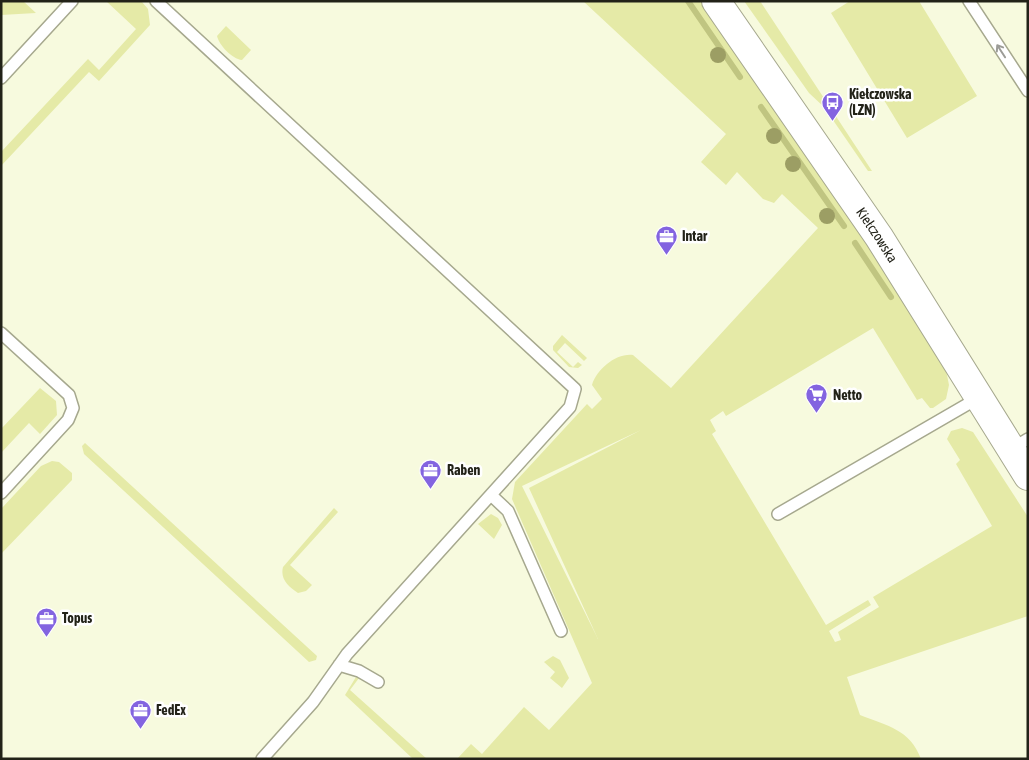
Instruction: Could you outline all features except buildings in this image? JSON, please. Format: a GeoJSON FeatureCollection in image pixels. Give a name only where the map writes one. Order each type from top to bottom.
{"type":"FeatureCollection","features":[{"type":"Feature","properties":{"kind":"street","name":"Kiełczowska"},"geometry":{"type":"LineString","coordinates":[[716,1],[879,237],[980,397],[1020,444],[1028,476]]}},
{"type":"Feature","properties":{"kind":"lane"},"geometry":{"type":"LineString","coordinates":[[1,78],[72,1]]}},
{"type":"Feature","properties":{"kind":"lane"},"geometry":{"type":"LineString","coordinates":[[156,1],[575,389],[570,407],[339,665],[313,702],[262,759]]}},
{"type":"Feature","properties":{"kind":"lane"},"geometry":{"type":"LineString","coordinates":[[969,1],[1028,92]]}},
{"type":"Feature","properties":{"kind":"lane"},"geometry":{"type":"LineString","coordinates":[[1,333],[69,395],[73,408],[63,426],[1,493]]}},
{"type":"Feature","properties":{"kind":"lane"},"geometry":{"type":"LineString","coordinates":[[778,514],[980,397]]}},
{"type":"Feature","properties":{"kind":"lane"},"geometry":{"type":"LineString","coordinates":[[491,495],[508,511],[561,631]]}},
{"type":"Feature","properties":{"kind":"lane"},"geometry":{"type":"LineString","coordinates":[[339,665],[359,671],[378,682]]}},
{"type":"Feature","properties":{"kind":"green space"},"geometry":{"type":"Polygon","coordinates":[[[1,1],[23,1],[36,13],[1,15],[1,1]]]}},
{"type":"Feature","properties":{"kind":"green space"},"geometry":{"type":"Polygon","coordinates":[[[106,1],[142,2],[148,9],[150,25],[99,81],[89,72],[1,166],[1,152],[88,59],[99,70],[136,29],[106,1]]]}},
{"type":"Feature","properties":{"kind":"green space"},"geometry":{"type":"Polygon","coordinates":[[[583,1],[703,1],[898,282],[946,370],[949,385],[946,399],[930,408],[922,398],[917,400],[873,328],[726,416],[723,411],[710,420],[716,431],[712,434],[826,625],[868,600],[871,605],[829,631],[835,642],[841,640],[838,632],[879,607],[873,597],[992,526],[956,464],[960,460],[947,439],[951,431],[962,428],[973,432],[1028,517],[1028,616],[847,677],[860,715],[888,726],[904,735],[911,741],[921,759],[457,759],[471,744],[482,754],[524,707],[549,730],[592,683],[512,499],[515,482],[587,404],[592,409],[602,399],[592,385],[598,373],[608,363],[620,357],[633,355],[671,388],[818,228],[782,194],[774,203],[763,199],[737,172],[726,185],[701,162],[726,134],[583,1]],[[641,430],[522,486],[598,639],[529,488],[641,430]]]}},
{"type":"Feature","properties":{"kind":"green space"},"geometry":{"type":"Polygon","coordinates":[[[744,1],[760,1],[872,171],[868,171],[824,107],[809,93],[744,1]]]}},
{"type":"Feature","properties":{"kind":"green space"},"geometry":{"type":"Polygon","coordinates":[[[850,1],[919,1],[977,96],[907,138],[831,13],[850,1]]]}},
{"type":"Feature","properties":{"kind":"green space"},"geometry":{"type":"Polygon","coordinates":[[[226,26],[251,50],[242,60],[230,54],[218,40],[217,36],[226,26]]]}},
{"type":"Feature","properties":{"kind":"green space"},"geometry":{"type":"Polygon","coordinates":[[[562,335],[587,358],[584,361],[565,343],[557,352],[573,367],[578,362],[582,365],[578,368],[569,367],[553,350],[553,346],[562,335]]]}},
{"type":"Feature","properties":{"kind":"green space"},"geometry":{"type":"Polygon","coordinates":[[[40,388],[56,401],[57,415],[40,434],[29,423],[1,453],[1,429],[40,388]]]}},
{"type":"Feature","properties":{"kind":"green space"},"geometry":{"type":"Polygon","coordinates":[[[85,443],[317,656],[316,660],[309,662],[84,454],[82,446],[85,443]]]}},
{"type":"Feature","properties":{"kind":"green space"},"geometry":{"type":"Polygon","coordinates":[[[52,461],[59,462],[72,473],[72,480],[1,554],[1,509],[41,466],[52,461]]]}},
{"type":"Feature","properties":{"kind":"green space"},"geometry":{"type":"Polygon","coordinates":[[[334,508],[338,512],[290,565],[312,585],[306,591],[298,593],[284,579],[283,567],[334,508]]]}},
{"type":"Feature","properties":{"kind":"green space"},"geometry":{"type":"Polygon","coordinates":[[[491,514],[498,518],[502,525],[494,539],[478,524],[491,514]]]}},
{"type":"Feature","properties":{"kind":"green space"},"geometry":{"type":"Polygon","coordinates":[[[553,656],[560,660],[569,678],[562,688],[550,678],[555,672],[544,662],[553,656]]]}},
{"type":"Feature","properties":{"kind":"green space"},"geometry":{"type":"Polygon","coordinates":[[[356,677],[359,678],[350,690],[427,759],[413,759],[345,695],[356,677]]]}},
{"type":"Feature","properties":{"kind":"waterway"},"geometry":{"type":"LineString","coordinates":[[688,1],[740,77]]}},
{"type":"Feature","properties":{"kind":"waterway"},"geometry":{"type":"LineString","coordinates":[[761,107],[844,226]]}},
{"type":"Feature","properties":{"kind":"waterway"},"geometry":{"type":"LineString","coordinates":[[855,243],[891,297]]}},
{"type":"Feature","properties":{"kind":"place","name":"Kiełczowska (LZN)"},"geometry":{"type":"Point","coordinates":[833,121]}},
{"type":"Feature","properties":{"kind":"place","name":"Intar"},"geometry":{"type":"Point","coordinates":[666,255]}},
{"type":"Feature","properties":{"kind":"place","name":"Netto"},"geometry":{"type":"Point","coordinates":[817,414]}},
{"type":"Feature","properties":{"kind":"place","name":"Raben"},"geometry":{"type":"Point","coordinates":[431,489]}},
{"type":"Feature","properties":{"kind":"place","name":"Topus"},"geometry":{"type":"Point","coordinates":[46,637]}},
{"type":"Feature","properties":{"kind":"place","name":"FedEx"},"geometry":{"type":"Point","coordinates":[140,729]}}]}
